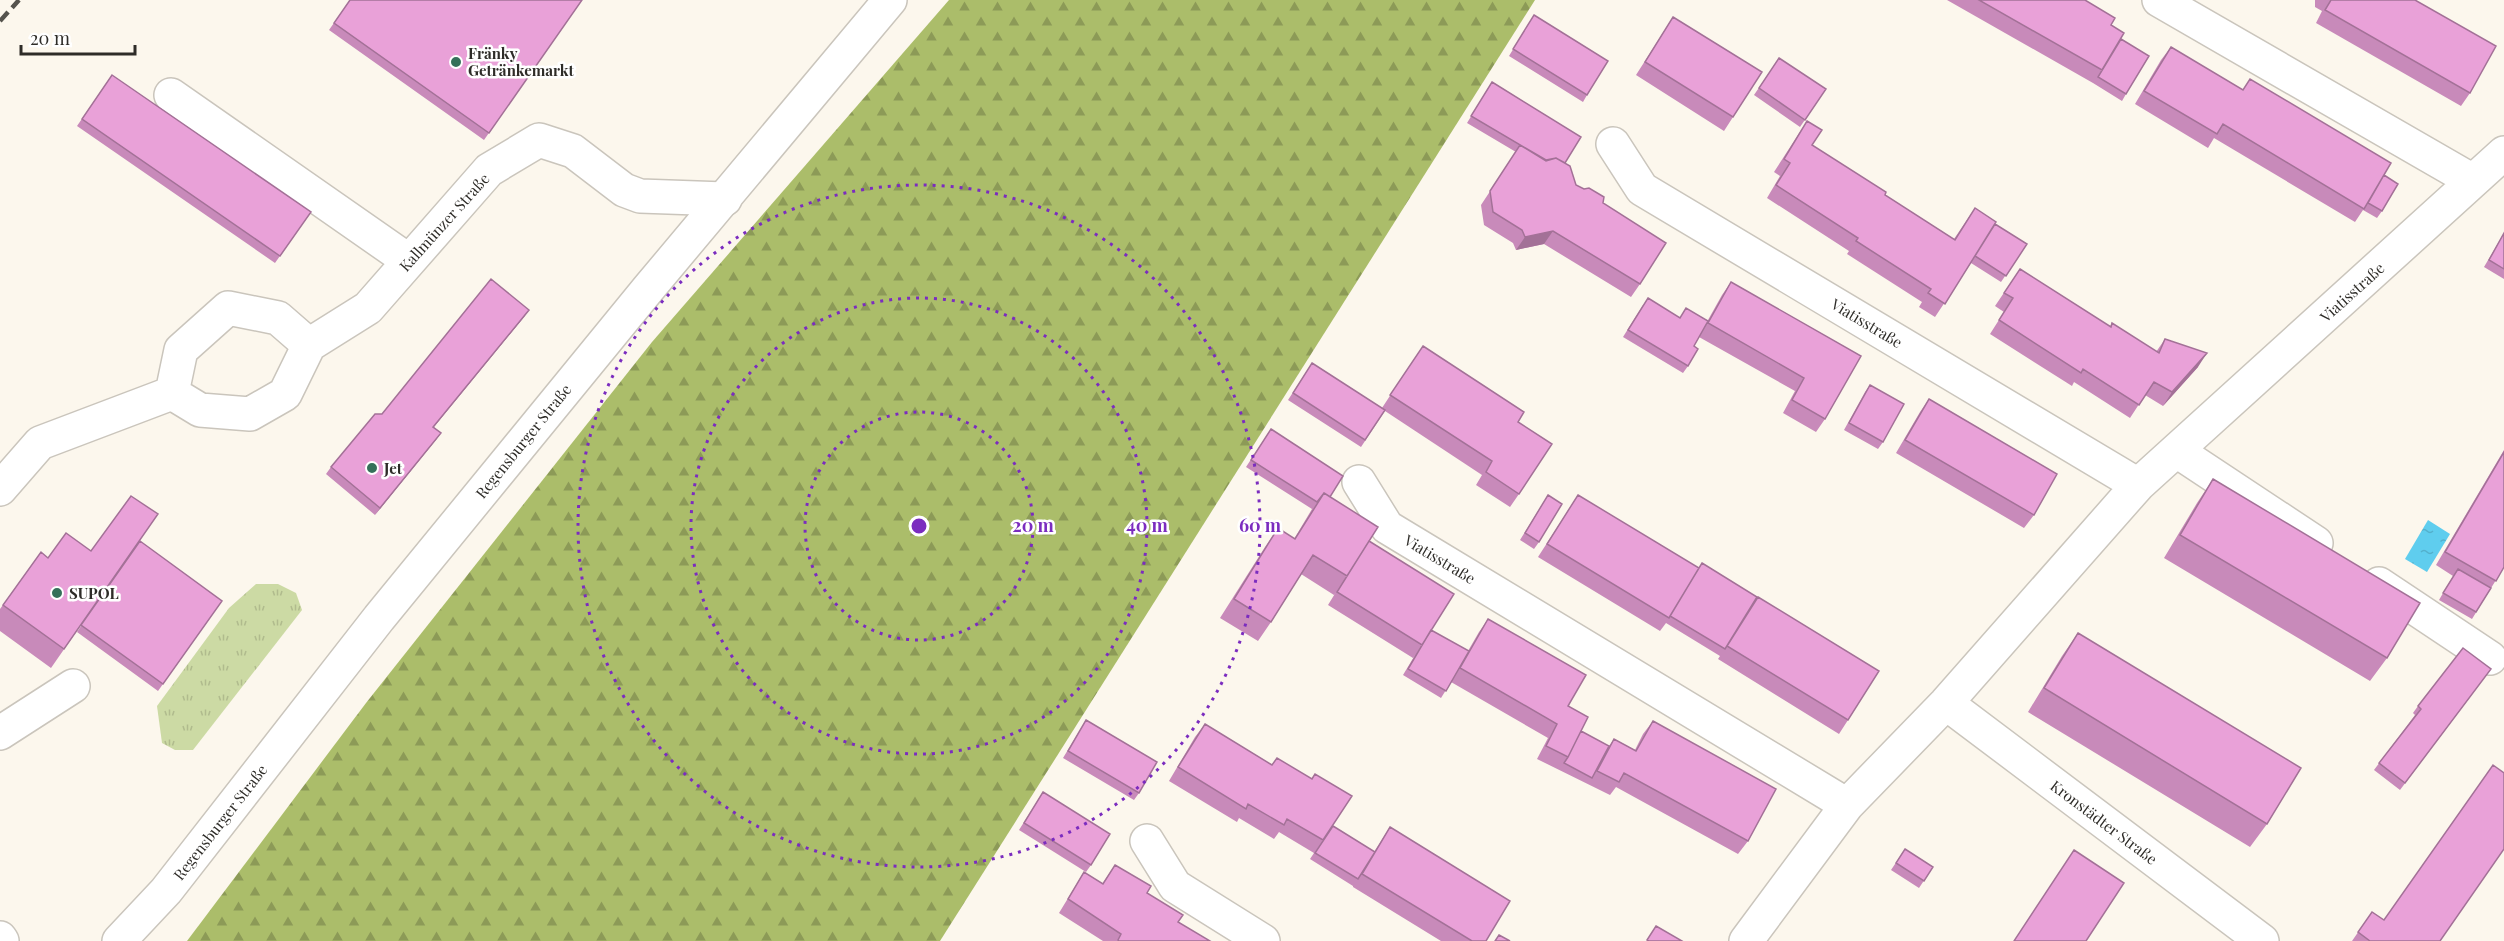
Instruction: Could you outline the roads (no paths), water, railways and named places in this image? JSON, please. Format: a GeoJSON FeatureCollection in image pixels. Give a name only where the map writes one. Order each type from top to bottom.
{"type":"FeatureCollection","features":[{"type":"Feature","properties":{"kind":"street","name":"Regensburger Straße"},"geometry":{"type":"LineString","coordinates":[[119,941],[166,891],[379,618],[648,289],[890,0]]}},
{"type":"Feature","properties":{"kind":"street"},"geometry":{"type":"LineString","coordinates":[[2159,0],[2473,181]]}},
{"type":"Feature","properties":{"kind":"street"},"geometry":{"type":"LineString","coordinates":[[171,95],[409,261]]}},
{"type":"Feature","properties":{"kind":"street","name":"Kallmünzer Straße"},"geometry":{"type":"LineString","coordinates":[[309,345],[368,308],[489,170],[538,140],[573,151],[624,190],[640,196],[725,199]]}},
{"type":"Feature","properties":{"kind":"street","name":"Viatisstraße"},"geometry":{"type":"LineString","coordinates":[[1613,144],[1642,189],[2138,485]]}},
{"type":"Feature","properties":{"kind":"street","name":"Viatisstraße"},"geometry":{"type":"LineString","coordinates":[[1746,941],[1846,805],[1946,703],[2138,485],[2504,153]]}},
{"type":"Feature","properties":{"kind":"street"},"geometry":{"type":"LineString","coordinates":[[228,308],[278,318],[309,345],[285,394],[250,414],[200,410],[172,393],[181,350],[228,308]]}},
{"type":"Feature","properties":{"kind":"street"},"geometry":{"type":"LineString","coordinates":[[0,489],[40,443],[172,393]]}},
{"type":"Feature","properties":{"kind":"street"},"geometry":{"type":"LineString","coordinates":[[2177,451],[2490,658]]}},
{"type":"Feature","properties":{"kind":"street","name":"Viatisstraße"},"geometry":{"type":"LineString","coordinates":[[1359,483],[1387,527],[1846,805]]}},
{"type":"Feature","properties":{"kind":"street"},"geometry":{"type":"LineString","coordinates":[[0,733],[73,686]]}},
{"type":"Feature","properties":{"kind":"street","name":"Kronstädter Straße"},"geometry":{"type":"LineString","coordinates":[[1946,703],[2262,941]]}},
{"type":"Feature","properties":{"kind":"street"},"geometry":{"type":"LineString","coordinates":[[1147,841],[1175,886],[1263,941]]}},
{"type":"Feature","properties":{"kind":"street","name":"Regensburger Straße"},"geometry":{"type":"LineString","coordinates":[[140,941],[166,891]]}},
{"type":"Feature","properties":{"kind":"water"},"geometry":{"type":"Polygon","coordinates":[[[2428,520],[2450,534],[2427,572],[2405,559],[2428,520]]]}},
{"type":"Feature","properties":{"kind":"railway"},"geometry":{"type":"LineString","coordinates":[[0,21],[19,0]]}},
{"type":"Feature","properties":{"kind":"place","name":"Fränky Getränkemarkt"},"geometry":{"type":"Point","coordinates":[456,62]}},
{"type":"Feature","properties":{"kind":"place","name":"Jet"},"geometry":{"type":"Point","coordinates":[372,468]}},
{"type":"Feature","properties":{"kind":"place","name":"SUPOL"},"geometry":{"type":"Point","coordinates":[57,593]}}]}
